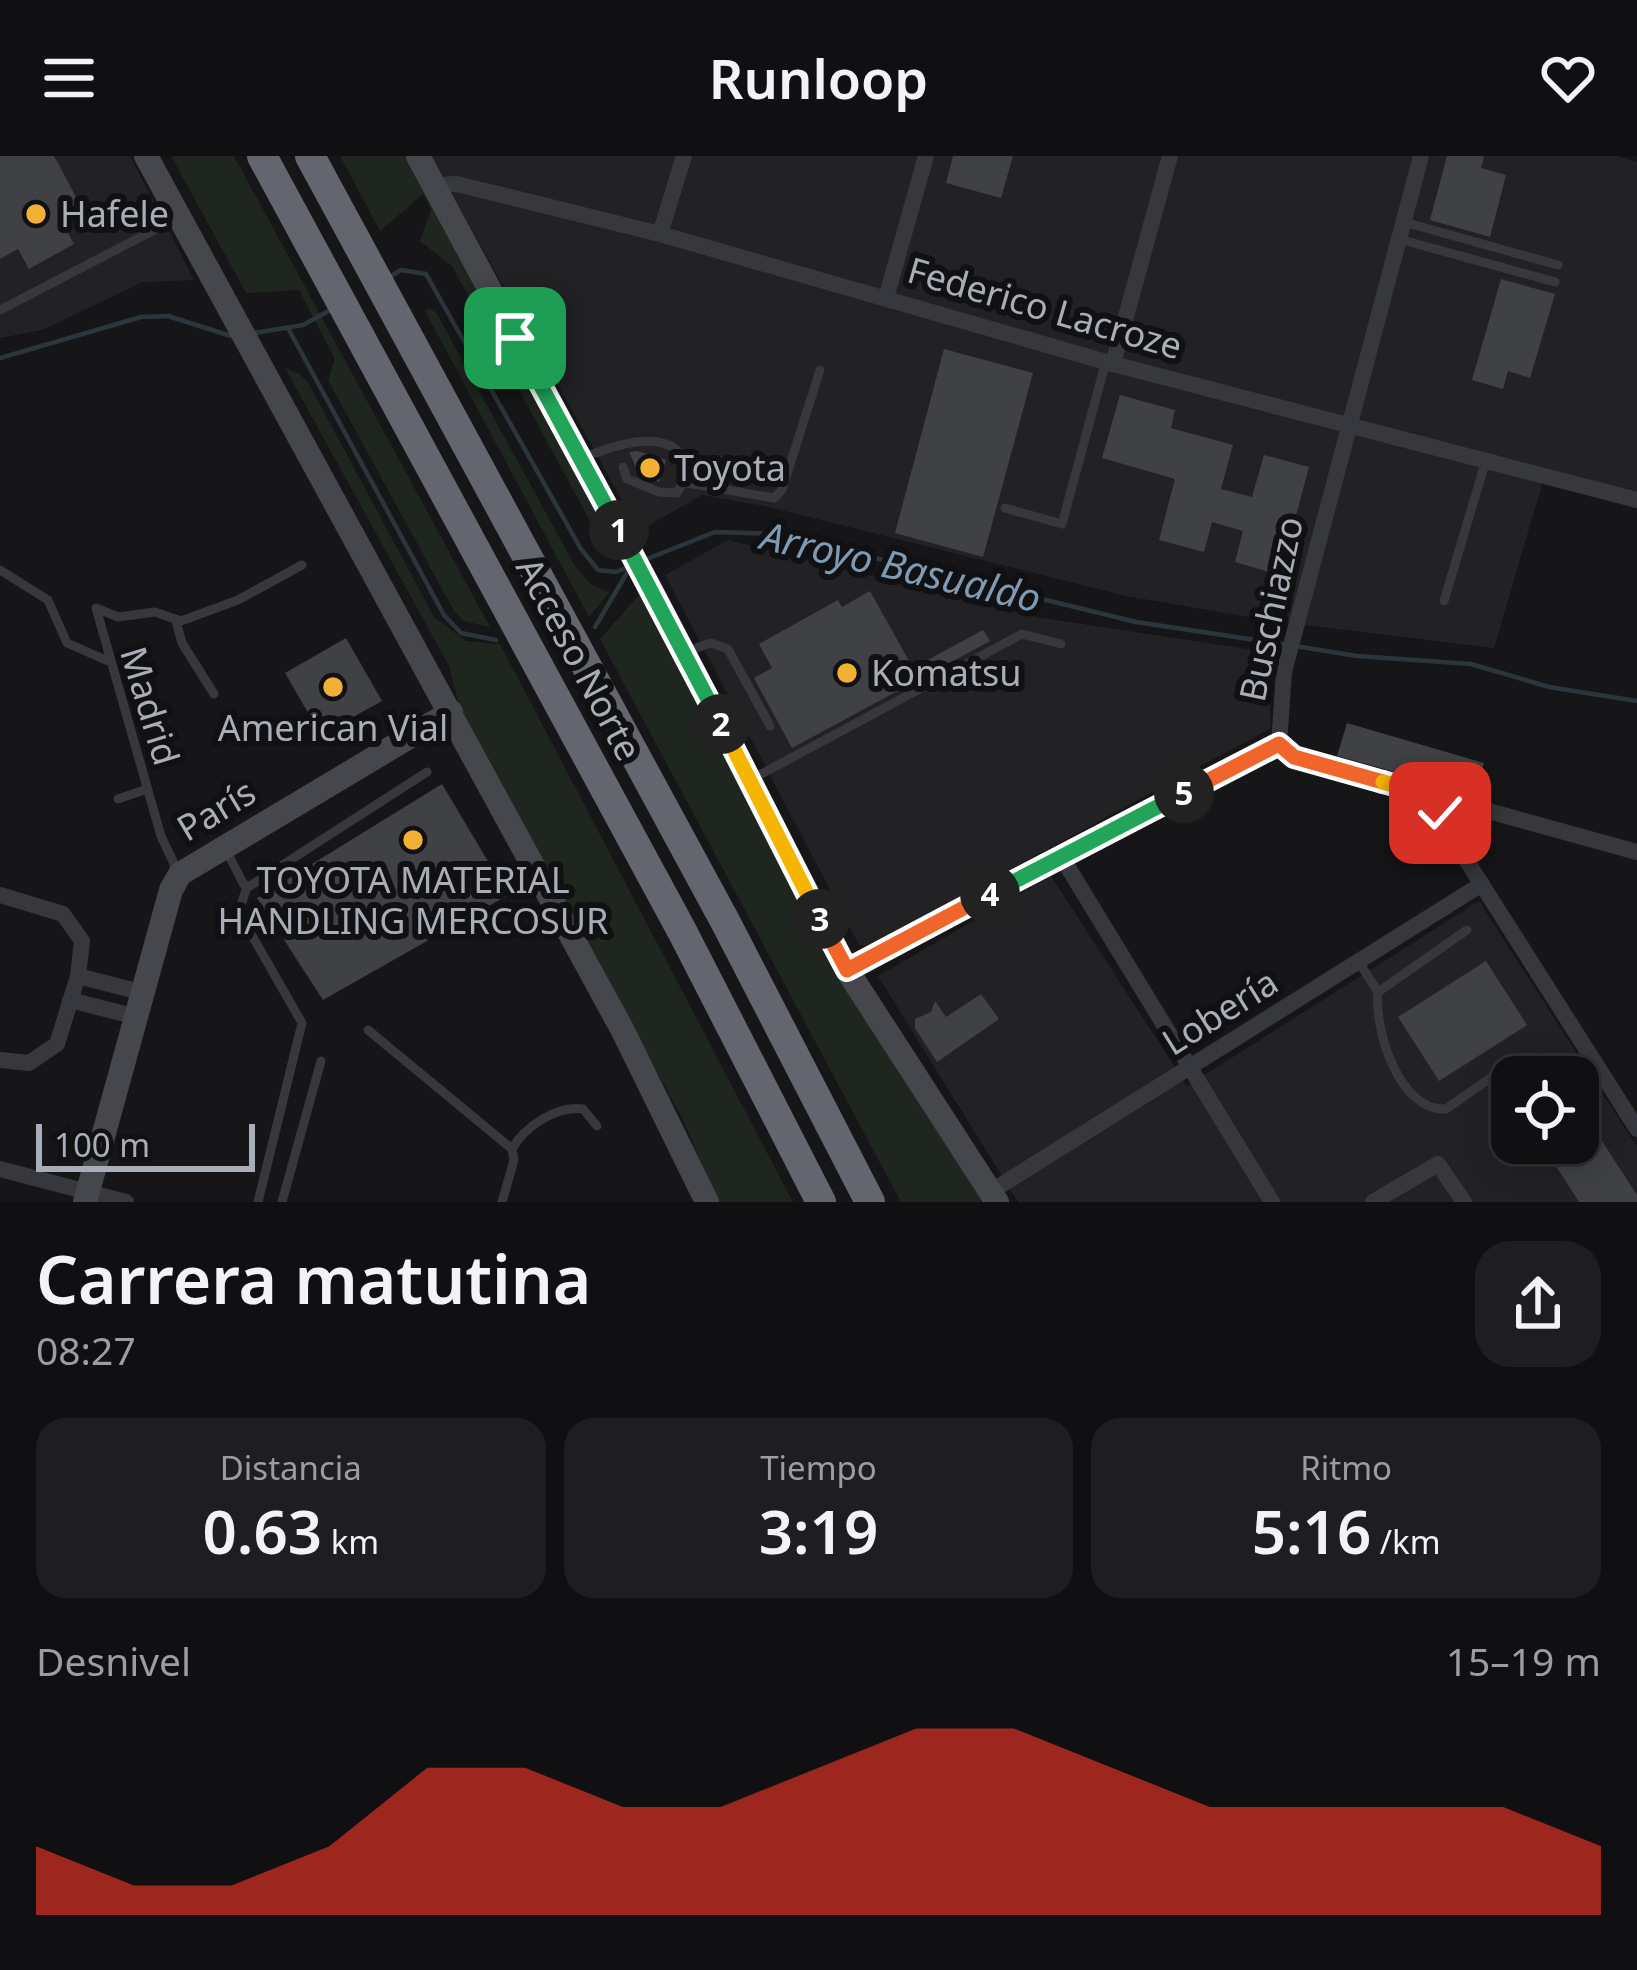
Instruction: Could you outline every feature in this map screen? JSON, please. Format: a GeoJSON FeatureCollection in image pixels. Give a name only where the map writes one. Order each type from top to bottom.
{"type":"FeatureCollection","features":[{"type":"Feature","properties":{"kind":"highway","name":"Acceso Norte"},"geometry":{"type":"LineString","coordinates":[[262,156],[682,931],[821,1202]]}},
{"type":"Feature","properties":{"kind":"highway","name":"Acceso Norte"},"geometry":{"type":"LineString","coordinates":[[310,156],[870,1202]]}},
{"type":"Feature","properties":{"kind":"street"},"geometry":{"type":"LineString","coordinates":[[146,156],[226,286]]}},
{"type":"Feature","properties":{"kind":"street"},"geometry":{"type":"LineString","coordinates":[[163,156],[226,286],[663,1108],[707,1202]]}},
{"type":"Feature","properties":{"kind":"street"},"geometry":{"type":"LineString","coordinates":[[418,156],[684,652],[847,970],[993,1197]]}},
{"type":"Feature","properties":{"kind":"street"},"geometry":{"type":"LineString","coordinates":[[660,234],[684,156]]}},
{"type":"Feature","properties":{"kind":"street"},"geometry":{"type":"LineString","coordinates":[[886,298],[926,156]]}},
{"type":"Feature","properties":{"kind":"street"},"geometry":{"type":"LineString","coordinates":[[1109,362],[1170,156]]}},
{"type":"Feature","properties":{"kind":"street","name":"Buschiazzo"},"geometry":{"type":"LineString","coordinates":[[847,970],[1279,744],[1284,672],[1421,156]]}},
{"type":"Feature","properties":{"kind":"street","name":"Federico Lacroze"},"geometry":{"type":"LineString","coordinates":[[434,185],[457,184],[660,234],[1109,362],[1637,500]]}},
{"type":"Feature","properties":{"kind":"street","name":"París"},"geometry":{"type":"LineString","coordinates":[[86,1197],[170,890],[180,874],[451,712]]}},
{"type":"Feature","properties":{"kind":"street"},"geometry":{"type":"LineString","coordinates":[[1279,744],[1294,757],[1637,852]]}},
{"type":"Feature","properties":{"kind":"street"},"geometry":{"type":"LineString","coordinates":[[1440,798],[1444,826],[1637,1129]]}},
{"type":"Feature","properties":{"kind":"street"},"geometry":{"type":"LineString","coordinates":[[1061,856],[1272,1202]]}},
{"type":"Feature","properties":{"kind":"street","name":"Lobería"},"geometry":{"type":"LineString","coordinates":[[993,1197],[1481,884]]}},
{"type":"Feature","properties":{"kind":"street"},"geometry":{"type":"LineString","coordinates":[[0,895],[48,908],[73,922],[82,941],[78,976],[50,1052],[29,1063],[0,1060]]}},
{"type":"Feature","properties":{"kind":"street"},"geometry":{"type":"LineString","coordinates":[[78,976],[140,1005]]}},
{"type":"Feature","properties":{"kind":"street"},"geometry":{"type":"LineString","coordinates":[[70,1000],[140,1005]]}},
{"type":"Feature","properties":{"kind":"street"},"geometry":{"type":"LineString","coordinates":[[1373,1202],[1438,1164],[1464,1202]]}},
{"type":"Feature","properties":{"kind":"street"},"geometry":{"type":"LineString","coordinates":[[0,1168],[86,1197],[126,1202]]}},
{"type":"Feature","properties":{"kind":"lane"},"geometry":{"type":"LineString","coordinates":[[0,310],[158,227]]}},
{"type":"Feature","properties":{"kind":"lane"},"geometry":{"type":"LineString","coordinates":[[1401,231],[1558,265]]}},
{"type":"Feature","properties":{"kind":"lane"},"geometry":{"type":"LineString","coordinates":[[1401,231],[1555,282]]}},
{"type":"Feature","properties":{"kind":"lane"},"geometry":{"type":"LineString","coordinates":[[1005,508],[1062,524],[1109,362]]}},
{"type":"Feature","properties":{"kind":"lane"},"geometry":{"type":"LineString","coordinates":[[687,483],[774,497],[782,490],[820,370]]}},
{"type":"Feature","properties":{"kind":"lane"},"geometry":{"type":"LineString","coordinates":[[580,459],[618,444],[656,443],[673,447],[686,460],[687,483],[677,493],[659,492],[627,478],[623,467]]}},
{"type":"Feature","properties":{"kind":"lane"},"geometry":{"type":"LineString","coordinates":[[1444,601],[1486,460]]}},
{"type":"Feature","properties":{"kind":"lane"},"geometry":{"type":"LineString","coordinates":[[214,694],[182,643],[176,621],[238,600],[302,565]]}},
{"type":"Feature","properties":{"kind":"lane"},"geometry":{"type":"LineString","coordinates":[[0,570],[48,600],[67,643],[108,661]]}},
{"type":"Feature","properties":{"kind":"lane","name":"Madrid"},"geometry":{"type":"LineString","coordinates":[[176,621],[155,613],[118,617],[98,607],[96,620],[167,854],[180,874]]}},
{"type":"Feature","properties":{"kind":"lane"},"geometry":{"type":"LineString","coordinates":[[749,781],[1022,634],[1061,644]]}},
{"type":"Feature","properties":{"kind":"lane"},"geometry":{"type":"LineString","coordinates":[[684,652],[711,643],[728,649],[770,726]]}},
{"type":"Feature","properties":{"kind":"lane"},"geometry":{"type":"LineString","coordinates":[[258,1202],[302,1023],[246,925],[241,908],[247,886],[427,772]]}},
{"type":"Feature","properties":{"kind":"lane"},"geometry":{"type":"LineString","coordinates":[[118,799],[147,789]]}},
{"type":"Feature","properties":{"kind":"lane"},"geometry":{"type":"LineString","coordinates":[[225,847],[247,886]]}},
{"type":"Feature","properties":{"kind":"lane"},"geometry":{"type":"LineString","coordinates":[[1378,992],[1467,930]]}},
{"type":"Feature","properties":{"kind":"lane"},"geometry":{"type":"LineString","coordinates":[[1360,964],[1378,992],[1376,1011],[1389,1063],[1404,1084],[1436,1110],[1446,1109],[1491,1078]]}},
{"type":"Feature","properties":{"kind":"lane"},"geometry":{"type":"LineString","coordinates":[[368,1030],[512,1149]]}},
{"type":"Feature","properties":{"kind":"lane"},"geometry":{"type":"LineString","coordinates":[[283,1202],[321,1061]]}},
{"type":"Feature","properties":{"kind":"lane"},"geometry":{"type":"LineString","coordinates":[[502,1202],[512,1149],[525,1130],[566,1109],[583,1109],[597,1126]]}},
{"type":"Feature","properties":{"kind":"shaded area"},"geometry":{"type":"Polygon","coordinates":[[[0,156],[130,156],[194,280],[143,282],[42,330],[0,338],[0,156]]]}},
{"type":"Feature","properties":{"kind":"shaded area"},"geometry":{"type":"Polygon","coordinates":[[[171,156],[234,156],[490,627],[464,621],[454,611],[328,380],[335,359],[299,290],[246,293],[171,156]]]}},
{"type":"Feature","properties":{"kind":"shaded area"},"geometry":{"type":"Polygon","coordinates":[[[340,156],[408,156],[619,553],[608,549],[597,534],[452,266],[420,241],[431,209],[423,194],[380,231],[340,156]]]}},
{"type":"Feature","properties":{"kind":"shaded area"},"geometry":{"type":"Polygon","coordinates":[[[431,156],[1617,156],[1637,162],[1637,494],[1546,471],[1494,648],[1280,622],[1126,596],[769,507],[702,495],[639,531],[431,156]]]}},
{"type":"Feature","properties":{"kind":"shaded area"},"geometry":{"type":"Polygon","coordinates":[[[425,311],[436,312],[575,566],[591,584],[609,593],[589,617],[425,311]]]}},
{"type":"Feature","properties":{"kind":"shaded area"},"geometry":{"type":"Polygon","coordinates":[[[285,368],[309,384],[434,617],[466,641],[500,644],[793,1202],[718,1202],[683,1120],[459,705],[449,666],[285,368]]]}},
{"type":"Feature","properties":{"kind":"shaded area"},"geometry":{"type":"Polygon","coordinates":[[[728,540],[1036,617],[1267,652],[1271,728],[869,946],[859,945],[665,575],[728,540]]]}},
{"type":"Feature","properties":{"kind":"shaded area"},"geometry":{"type":"Polygon","coordinates":[[[640,594],[992,1202],[901,1202],[600,639],[640,594]]]}},
{"type":"Feature","properties":{"kind":"shaded area"},"geometry":{"type":"Polygon","coordinates":[[[1051,876],[1187,1086],[1479,901],[1579,1056],[1491,1056],[1491,1164],[1599,1164],[1599,1088],[1637,1147],[1637,1202],[1018,1202],[878,976],[1051,876]]]}},
{"type":"Feature","properties":{"kind":"building","name":"Hafele"},"geometry":{"type":"Polygon","coordinates":[[[0,156],[54,156],[82,208],[61,219],[74,244],[29,269],[18,249],[0,259],[0,156]]]}},
{"type":"Feature","properties":{"kind":"building"},"geometry":{"type":"Polygon","coordinates":[[[953,156],[1013,156],[1001,198],[946,183],[953,156]]]}},
{"type":"Feature","properties":{"kind":"building"},"geometry":{"type":"Polygon","coordinates":[[[1447,156],[1484,156],[1481,168],[1506,175],[1490,237],[1430,220],[1447,156]]]}},
{"type":"Feature","properties":{"kind":"building"},"geometry":{"type":"Polygon","coordinates":[[[1501,279],[1555,294],[1530,378],[1508,371],[1503,389],[1472,380],[1501,279]]]}},
{"type":"Feature","properties":{"kind":"building"},"geometry":{"type":"Polygon","coordinates":[[[944,349],[1033,373],[983,557],[895,533],[944,349]]]}},
{"type":"Feature","properties":{"kind":"building"},"geometry":{"type":"Polygon","coordinates":[[[1120,395],[1175,410],[1171,428],[1233,445],[1221,489],[1252,497],[1264,455],[1309,467],[1280,575],[1235,562],[1243,531],[1212,522],[1204,552],[1159,540],[1175,479],[1102,458],[1120,395]]]}},
{"type":"Feature","properties":{"kind":"building","name":"Toyota"},"geometry":{"type":"Polygon","coordinates":[[[629,452],[666,460],[659,482],[639,474],[629,452]]]}},
{"type":"Feature","properties":{"kind":"building","name":"Komatsu"},"geometry":{"type":"Polygon","coordinates":[[[870,591],[913,668],[983,630],[990,641],[792,748],[754,678],[772,668],[759,644],[838,600],[842,607],[870,591]]]}},
{"type":"Feature","properties":{"kind":"building","name":"American Vial"},"geometry":{"type":"Polygon","coordinates":[[[346,638],[382,701],[321,735],[285,673],[346,638]]]}},
{"type":"Feature","properties":{"kind":"building"},"geometry":{"type":"Polygon","coordinates":[[[1347,723],[1484,763],[1475,794],[1337,756],[1347,723]]]}},
{"type":"Feature","properties":{"kind":"building","name":"TOYOTA MATERIAL HANDLING MERCOSUR"},"geometry":{"type":"Polygon","coordinates":[[[442,784],[508,895],[323,1000],[257,898],[442,784]]]}},
{"type":"Feature","properties":{"kind":"building"},"geometry":{"type":"Polygon","coordinates":[[[1486,961],[1527,1025],[1439,1081],[1398,1017],[1486,961]]]}},
{"type":"Feature","properties":{"kind":"building"},"geometry":{"type":"Polygon","coordinates":[[[981,994],[999,1019],[937,1062],[915,1028],[915,1019],[931,1012],[935,1001],[946,1017],[981,994]]]}},
{"type":"Feature","properties":{"kind":"building"},"geometry":{"type":"Polygon","coordinates":[[[1599,1139],[1637,1195],[1637,1202],[1579,1202],[1556,1166],[1599,1164],[1599,1139]]]}},
{"type":"Feature","properties":{"kind":"waterway","name":"Arroyo Basualdo"},"geometry":{"type":"LineString","coordinates":[[391,276],[401,270],[426,274],[581,549],[598,570],[616,572],[631,566]]}},
{"type":"Feature","properties":{"kind":"waterway","name":"Arroyo Basualdo"},"geometry":{"type":"LineString","coordinates":[[254,333],[303,325],[334,308]]}},
{"type":"Feature","properties":{"kind":"waterway","name":"Arroyo Basualdo"},"geometry":{"type":"LineString","coordinates":[[0,358],[141,317],[168,316],[231,336]]}},
{"type":"Feature","properties":{"kind":"waterway"},"geometry":{"type":"LineString","coordinates":[[288,328],[444,615],[461,633],[496,640]]}},
{"type":"Feature","properties":{"kind":"waterway","name":"Arroyo Basualdo"},"geometry":{"type":"LineString","coordinates":[[647,559],[715,532],[777,534],[1136,622],[1283,644]]}},
{"type":"Feature","properties":{"kind":"waterway"},"geometry":{"type":"LineString","coordinates":[[595,627],[628,571]]}},
{"type":"Feature","properties":{"kind":"waterway","name":"Arroyo Basualdo"},"geometry":{"type":"LineString","coordinates":[[1295,646],[1357,656],[1471,664],[1549,687],[1637,701]]}},
{"type":"Feature","properties":{"kind":"place","name":"Hafele"},"geometry":{"type":"Point","coordinates":[36,214]}},
{"type":"Feature","properties":{"kind":"place","name":"Toyota"},"geometry":{"type":"Point","coordinates":[650,468]}},
{"type":"Feature","properties":{"kind":"place","name":"Komatsu"},"geometry":{"type":"Point","coordinates":[847,673]}},
{"type":"Feature","properties":{"kind":"place","name":"American Vial"},"geometry":{"type":"Point","coordinates":[333,687]}},
{"type":"Feature","properties":{"kind":"place","name":"TOYOTA MATERIAL HANDLING MERCOSUR"},"geometry":{"type":"Point","coordinates":[413,840]}},
{"type":"Feature","properties":{"kind":"route"},"geometry":{"type":"LineString","coordinates":[[515,338],[847,970],[1279,744],[1294,757],[1440,798],[1440,813]]}}]}
